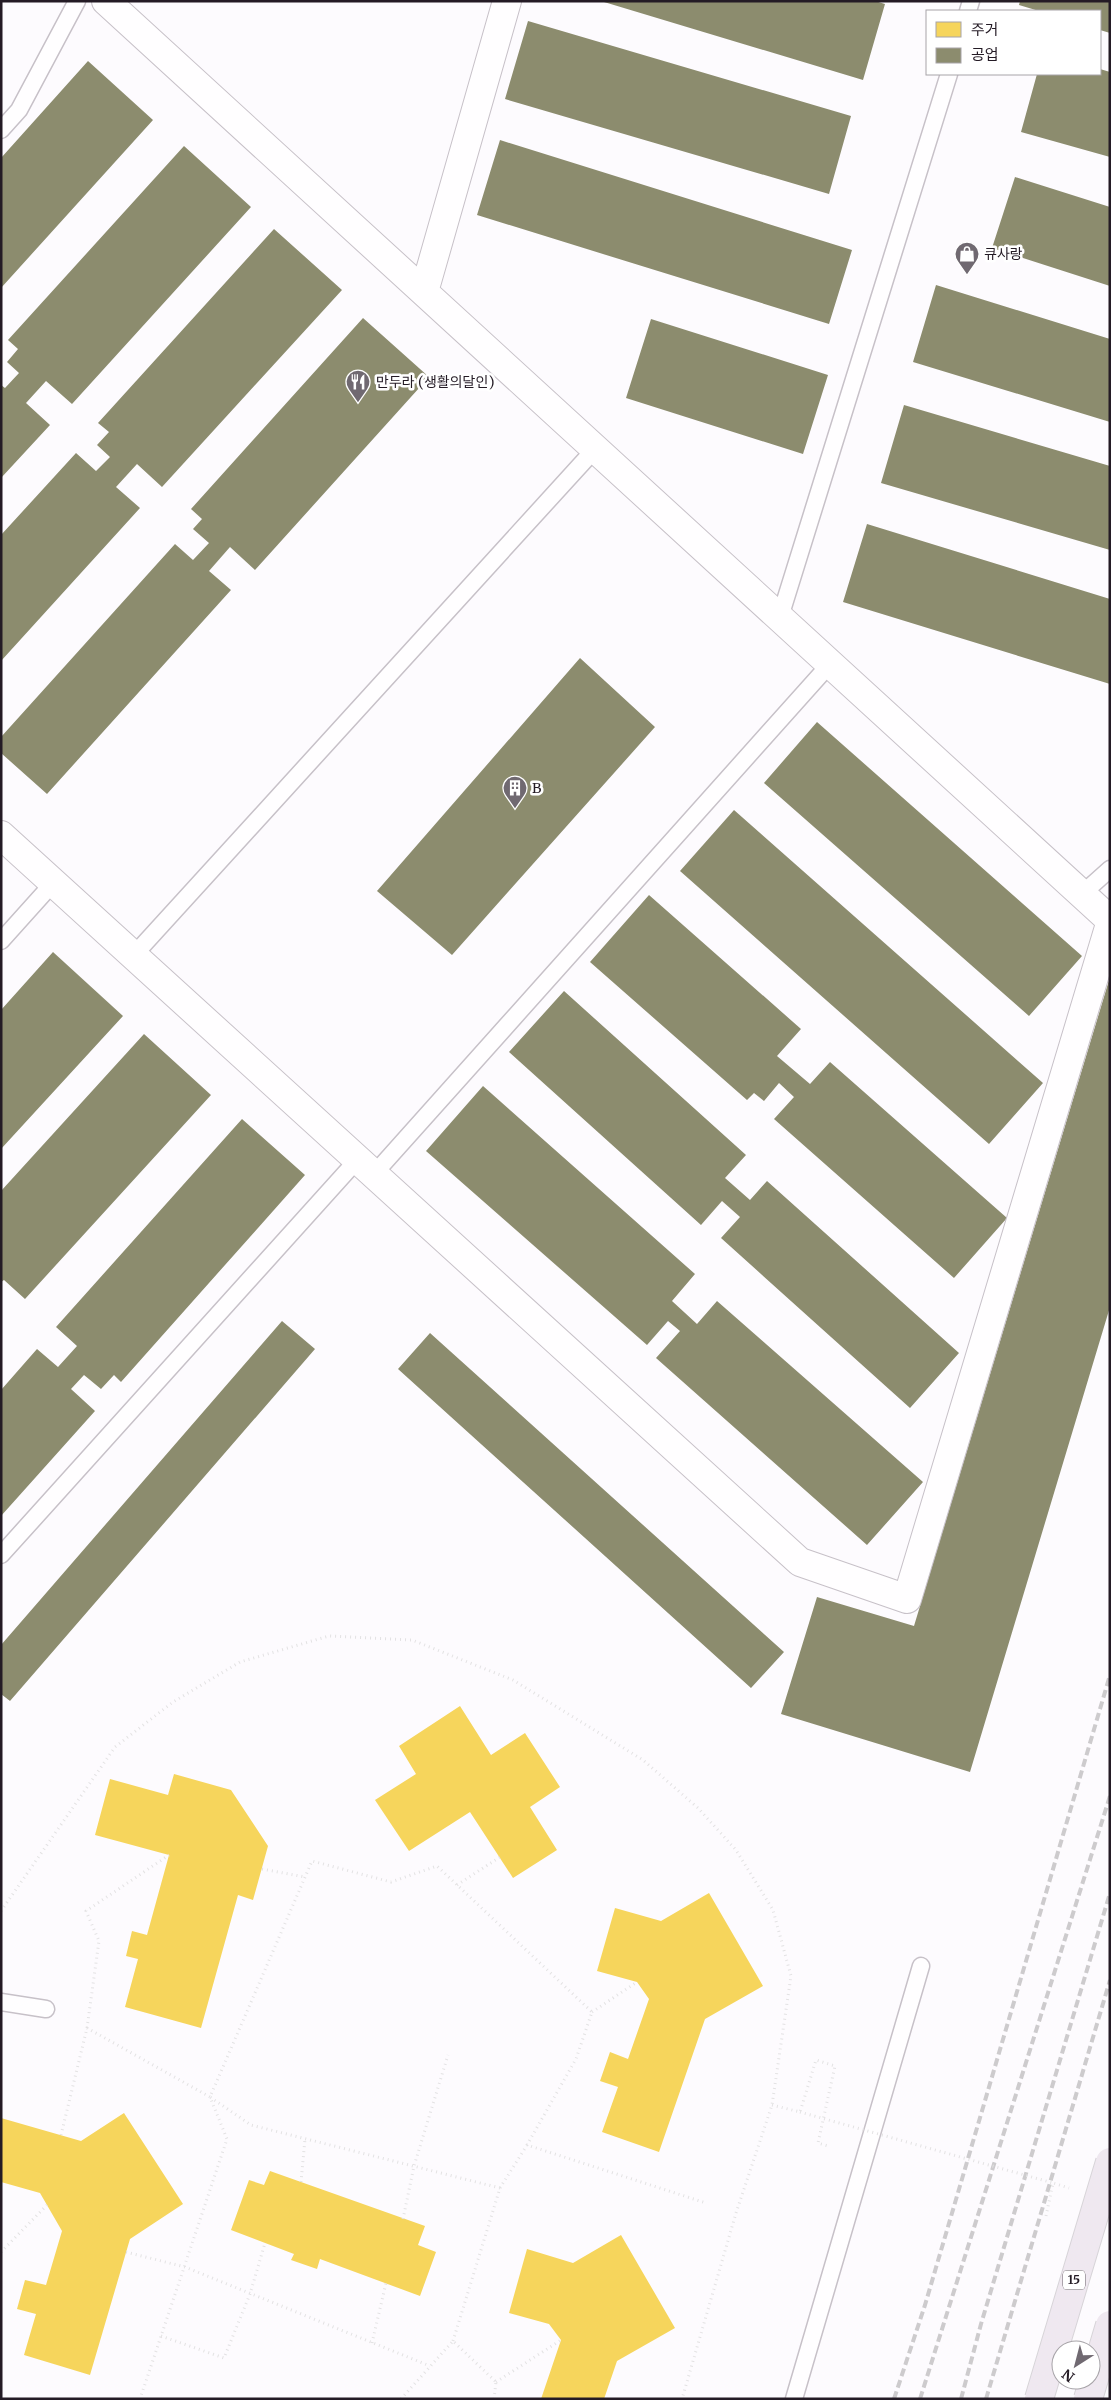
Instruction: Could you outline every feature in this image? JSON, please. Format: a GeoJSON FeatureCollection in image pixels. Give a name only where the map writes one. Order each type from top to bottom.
{"type":"FeatureCollection","features":[{"type":"Feature","properties":{"kind":"highway","name":"15"},"geometry":{"type":"LineString","coordinates":[[1039,2399],[1110,2162]]}},
{"type":"Feature","properties":{"kind":"highway"},"geometry":{"type":"LineString","coordinates":[[1088,2399],[1110,2325]]}},
{"type":"Feature","properties":{"kind":"street"},"geometry":{"type":"LineString","coordinates":[[106,1],[1110,920]]}},
{"type":"Feature","properties":{"kind":"street"},"geometry":{"type":"LineString","coordinates":[[424,292],[507,1]]}},
{"type":"Feature","properties":{"kind":"street"},"geometry":{"type":"LineString","coordinates":[[1,835],[800,1562],[907,1599],[1110,924]]}},
{"type":"Feature","properties":{"kind":"lane"},"geometry":{"type":"LineString","coordinates":[[1,130],[19,110],[77,1]]}},
{"type":"Feature","properties":{"kind":"lane"},"geometry":{"type":"LineString","coordinates":[[780,617],[948,75]]}},
{"type":"Feature","properties":{"kind":"lane"},"geometry":{"type":"LineString","coordinates":[[134,956],[595,449]]}},
{"type":"Feature","properties":{"kind":"lane"},"geometry":{"type":"LineString","coordinates":[[1,1555],[366,1166],[830,664]]}},
{"type":"Feature","properties":{"kind":"lane"},"geometry":{"type":"LineString","coordinates":[[1082,894],[1110,869]]}},
{"type":"Feature","properties":{"kind":"lane"},"geometry":{"type":"LineString","coordinates":[[1,941],[54,882]]}},
{"type":"Feature","properties":{"kind":"lane"},"geometry":{"type":"LineString","coordinates":[[794,2399],[921,1966]]}},
{"type":"Feature","properties":{"kind":"lane"},"geometry":{"type":"LineString","coordinates":[[1,2002],[46,2009]]}},
{"type":"Feature","properties":{"kind":"path"},"geometry":{"type":"LineString","coordinates":[[1,1911],[115,1747],[173,1702],[240,1662],[329,1636],[412,1640],[513,1680],[643,1760],[698,1808],[736,1850],[773,1910],[791,1976],[772,2105],[736,2213],[682,2399]]}},
{"type":"Feature","properties":{"kind":"path"},"geometry":{"type":"LineString","coordinates":[[61,2135],[87,2028],[99,1941],[86,1910],[168,1855]]}},
{"type":"Feature","properties":{"kind":"path"},"geometry":{"type":"LineString","coordinates":[[457,1885],[500,1857]]}},
{"type":"Feature","properties":{"kind":"path"},"geometry":{"type":"LineString","coordinates":[[140,2399],[227,2139],[210,2097],[312,1861],[391,1882],[437,1866],[592,2012]]}},
{"type":"Feature","properties":{"kind":"path"},"geometry":{"type":"LineString","coordinates":[[262,1869],[305,1877]]}},
{"type":"Feature","properties":{"kind":"path"},"geometry":{"type":"LineString","coordinates":[[400,2399],[454,2341],[500,2188],[576,2059],[592,2012],[637,1982]]}},
{"type":"Feature","properties":{"kind":"path"},"geometry":{"type":"LineString","coordinates":[[87,2028],[210,2097],[251,2125],[500,2188]]}},
{"type":"Feature","properties":{"kind":"path"},"geometry":{"type":"LineString","coordinates":[[403,2219],[414,2166],[448,2055]]}},
{"type":"Feature","properties":{"kind":"path"},"geometry":{"type":"LineString","coordinates":[[800,2112],[816,2060],[834,2066],[818,2143],[828,2146]]}},
{"type":"Feature","properties":{"kind":"path"},"geometry":{"type":"LineString","coordinates":[[772,2105],[1073,2189]]}},
{"type":"Feature","properties":{"kind":"path"},"geometry":{"type":"LineString","coordinates":[[302,2182],[305,2139]]}},
{"type":"Feature","properties":{"kind":"path"},"geometry":{"type":"LineString","coordinates":[[527,2145],[706,2203]]}},
{"type":"Feature","properties":{"kind":"path"},"geometry":{"type":"LineString","coordinates":[[1046,2216],[1053,2183]]}},
{"type":"Feature","properties":{"kind":"path"},"geometry":{"type":"LineString","coordinates":[[1,2252],[47,2205]]}},
{"type":"Feature","properties":{"kind":"path"},"geometry":{"type":"LineString","coordinates":[[161,2336],[224,2358],[250,2294],[265,2243]]}},
{"type":"Feature","properties":{"kind":"path"},"geometry":{"type":"LineString","coordinates":[[126,2252],[185,2267],[430,2366]]}},
{"type":"Feature","properties":{"kind":"path"},"geometry":{"type":"LineString","coordinates":[[372,2343],[386,2283]]}},
{"type":"Feature","properties":{"kind":"path"},"geometry":{"type":"LineString","coordinates":[[496,2382],[561,2340]]}},
{"type":"Feature","properties":{"kind":"path"},"geometry":{"type":"LineString","coordinates":[[454,2341],[496,2382]]}},
{"type":"Feature","properties":{"kind":"path"},"geometry":{"type":"LineString","coordinates":[[494,2399],[496,2382]]}},
{"type":"Feature","properties":{"kind":"building: 주거"},"geometry":{"type":"Polygon","coordinates":[[[460,1706],[491,1755],[525,1733],[560,1787],[530,1807],[557,1850],[513,1878],[470,1812],[409,1851],[375,1800],[416,1774],[399,1746],[460,1706]]]}},
{"type":"Feature","properties":{"kind":"building: 주거"},"geometry":{"type":"Polygon","coordinates":[[[174,1774],[231,1790],[268,1846],[253,1900],[238,1895],[201,2028],[125,2007],[138,1959],[126,1956],[132,1931],[147,1935],[169,1855],[95,1835],[110,1779],[168,1795],[174,1774]]]}},
{"type":"Feature","properties":{"kind":"building: 주거"},"geometry":{"type":"Polygon","coordinates":[[[709,1893],[763,1986],[705,2019],[659,2152],[602,2132],[618,2087],[600,2081],[610,2052],[628,2059],[649,1999],[637,1982],[597,1971],[615,1908],[661,1921],[709,1893]]]}},
{"type":"Feature","properties":{"kind":"building: 주거"},"geometry":{"type":"Polygon","coordinates":[[[124,2113],[183,2204],[130,2239],[90,2375],[24,2355],[36,2314],[17,2309],[25,2280],[46,2285],[62,2231],[40,2193],[1,2182],[1,2118],[81,2141],[124,2113]]]}},
{"type":"Feature","properties":{"kind":"building: 주거"},"geometry":{"type":"Polygon","coordinates":[[[270,2171],[425,2226],[418,2245],[436,2252],[420,2296],[320,2259],[317,2269],[291,2260],[294,2254],[231,2230],[249,2180],[264,2185],[270,2171]]]}},
{"type":"Feature","properties":{"kind":"building: 주거"},"geometry":{"type":"Polygon","coordinates":[[[621,2235],[675,2328],[617,2361],[604,2399],[541,2399],[561,2340],[549,2324],[509,2313],[527,2249],[573,2263],[621,2235]]]}},
{"type":"Feature","properties":{"kind":"building: 공업"},"geometry":{"type":"Polygon","coordinates":[[[875,1],[885,4],[863,80],[604,2],[875,1]]]}},
{"type":"Feature","properties":{"kind":"building: 공업"},"geometry":{"type":"Polygon","coordinates":[[[1020,1],[1110,1],[1110,33],[1101,30],[1101,10],[1036,10],[1019,5],[1020,1]]]}},
{"type":"Feature","properties":{"kind":"building: 공업"},"geometry":{"type":"Polygon","coordinates":[[[528,21],[851,116],[829,194],[505,99],[528,21]]]}},
{"type":"Feature","properties":{"kind":"building: 공업"},"geometry":{"type":"Polygon","coordinates":[[[88,61],[153,120],[1,288],[1,158],[88,61]]]}},
{"type":"Feature","properties":{"kind":"building: 공업"},"geometry":{"type":"Polygon","coordinates":[[[1101,69],[1110,72],[1110,157],[1021,132],[1037,75],[1101,75],[1101,69]]]}},
{"type":"Feature","properties":{"kind":"building: 공업"},"geometry":{"type":"Polygon","coordinates":[[[500,140],[852,250],[829,324],[477,215],[500,140]]]}},
{"type":"Feature","properties":{"kind":"building: 공업"},"geometry":{"type":"Polygon","coordinates":[[[184,146],[251,207],[72,404],[46,381],[26,403],[50,425],[1,478],[1,385],[5,388],[19,373],[7,362],[18,349],[8,340],[184,146]]]}},
{"type":"Feature","properties":{"kind":"building: 공업"},"geometry":{"type":"Polygon","coordinates":[[[1015,177],[1110,207],[1110,286],[992,248],[1015,177]]]}},
{"type":"Feature","properties":{"kind":"building: 공업"},"geometry":{"type":"Polygon","coordinates":[[[274,229],[342,290],[162,487],[137,464],[116,487],[140,508],[1,661],[1,535],[76,453],[96,471],[110,457],[97,445],[109,432],[98,423],[274,229]]]}},
{"type":"Feature","properties":{"kind":"building: 공업"},"geometry":{"type":"Polygon","coordinates":[[[936,285],[1110,339],[1110,422],[913,362],[936,285]]]}},
{"type":"Feature","properties":{"kind":"building: 공업"},"geometry":{"type":"Polygon","coordinates":[[[363,318],[429,377],[255,570],[230,547],[209,571],[231,590],[47,794],[1,753],[1,737],[175,544],[193,560],[209,543],[193,529],[202,519],[191,509],[363,318]]]}},
{"type":"Feature","properties":{"kind":"building: 공업"},"geometry":{"type":"Polygon","coordinates":[[[651,319],[828,375],[803,454],[626,398],[651,319]]]}},
{"type":"Feature","properties":{"kind":"building: 공업"},"geometry":{"type":"Polygon","coordinates":[[[904,405],[1110,466],[1110,550],[881,483],[904,405]]]}},
{"type":"Feature","properties":{"kind":"building: 공업"},"geometry":{"type":"Polygon","coordinates":[[[867,524],[1110,599],[1110,684],[843,602],[867,524]]]}},
{"type":"Feature","properties":{"kind":"building: 공업","name":"B"},"geometry":{"type":"Polygon","coordinates":[[[580,658],[655,727],[452,955],[377,891],[580,658]]]}},
{"type":"Feature","properties":{"kind":"building: 공업"},"geometry":{"type":"Polygon","coordinates":[[[817,722],[1082,956],[1029,1016],[764,783],[817,722]]]}},
{"type":"Feature","properties":{"kind":"building: 공업"},"geometry":{"type":"Polygon","coordinates":[[[734,810],[1043,1083],[989,1144],[680,871],[734,810]]]}},
{"type":"Feature","properties":{"kind":"building: 공업"},"geometry":{"type":"Polygon","coordinates":[[[649,895],[801,1029],[777,1056],[810,1084],[830,1062],[1007,1218],[954,1278],[774,1119],[794,1097],[779,1083],[764,1101],[754,1093],[747,1100],[590,962],[649,895]]]}},
{"type":"Feature","properties":{"kind":"building: 공업"},"geometry":{"type":"Polygon","coordinates":[[[53,952],[123,1016],[1,1149],[1,1010],[53,952]]]}},
{"type":"Feature","properties":{"kind":"building: 공업"},"geometry":{"type":"Polygon","coordinates":[[[1110,977],[1110,1307],[970,1772],[781,1714],[817,1597],[914,1626],[1110,977]]]}},
{"type":"Feature","properties":{"kind":"building: 공업"},"geometry":{"type":"Polygon","coordinates":[[[564,991],[746,1155],[725,1178],[750,1200],[767,1181],[959,1353],[910,1408],[721,1238],[740,1217],[722,1201],[701,1225],[509,1052],[564,991]]]}},
{"type":"Feature","properties":{"kind":"building: 공업"},"geometry":{"type":"Polygon","coordinates":[[[144,1034],[211,1095],[25,1299],[4,1280],[1,1282],[1,1191],[144,1034]]]}},
{"type":"Feature","properties":{"kind":"building: 공업"},"geometry":{"type":"Polygon","coordinates":[[[483,1086],[695,1274],[672,1301],[697,1324],[717,1301],[923,1482],[867,1545],[656,1358],[680,1331],[668,1321],[647,1345],[426,1151],[483,1086]]]}},
{"type":"Feature","properties":{"kind":"building: 공업"},"geometry":{"type":"Polygon","coordinates":[[[242,1119],[305,1175],[121,1382],[114,1375],[101,1389],[84,1375],[71,1389],[95,1411],[1,1516],[1,1390],[37,1349],[58,1367],[77,1346],[56,1327],[242,1119]]]}},
{"type":"Feature","properties":{"kind":"building: 공업"},"geometry":{"type":"Polygon","coordinates":[[[282,1321],[315,1349],[10,1701],[1,1694],[1,1645],[282,1321]]]}},
{"type":"Feature","properties":{"kind":"building: 공업"},"geometry":{"type":"Polygon","coordinates":[[[430,1333],[784,1652],[751,1688],[398,1369],[430,1333]]]}},
{"type":"Feature","properties":{"kind":"railway"},"geometry":{"type":"LineString","coordinates":[[894,2399],[925,2305],[1110,1675]]}},
{"type":"Feature","properties":{"kind":"railway"},"geometry":{"type":"LineString","coordinates":[[920,2399],[1110,1796]]}},
{"type":"Feature","properties":{"kind":"railway"},"geometry":{"type":"LineString","coordinates":[[961,2399],[981,2324],[1110,1893]]}},
{"type":"Feature","properties":{"kind":"railway"},"geometry":{"type":"LineString","coordinates":[[986,2399],[1110,1980]]}},
{"type":"Feature","properties":{"kind":"place","name":"큐사랑"},"geometry":{"type":"Point","coordinates":[967,275]}},
{"type":"Feature","properties":{"kind":"place","name":"만두라 (생활의달인)"},"geometry":{"type":"Point","coordinates":[358,403]}},
{"type":"Feature","properties":{"kind":"place","name":"B"},"geometry":{"type":"Point","coordinates":[515,809]}}]}
